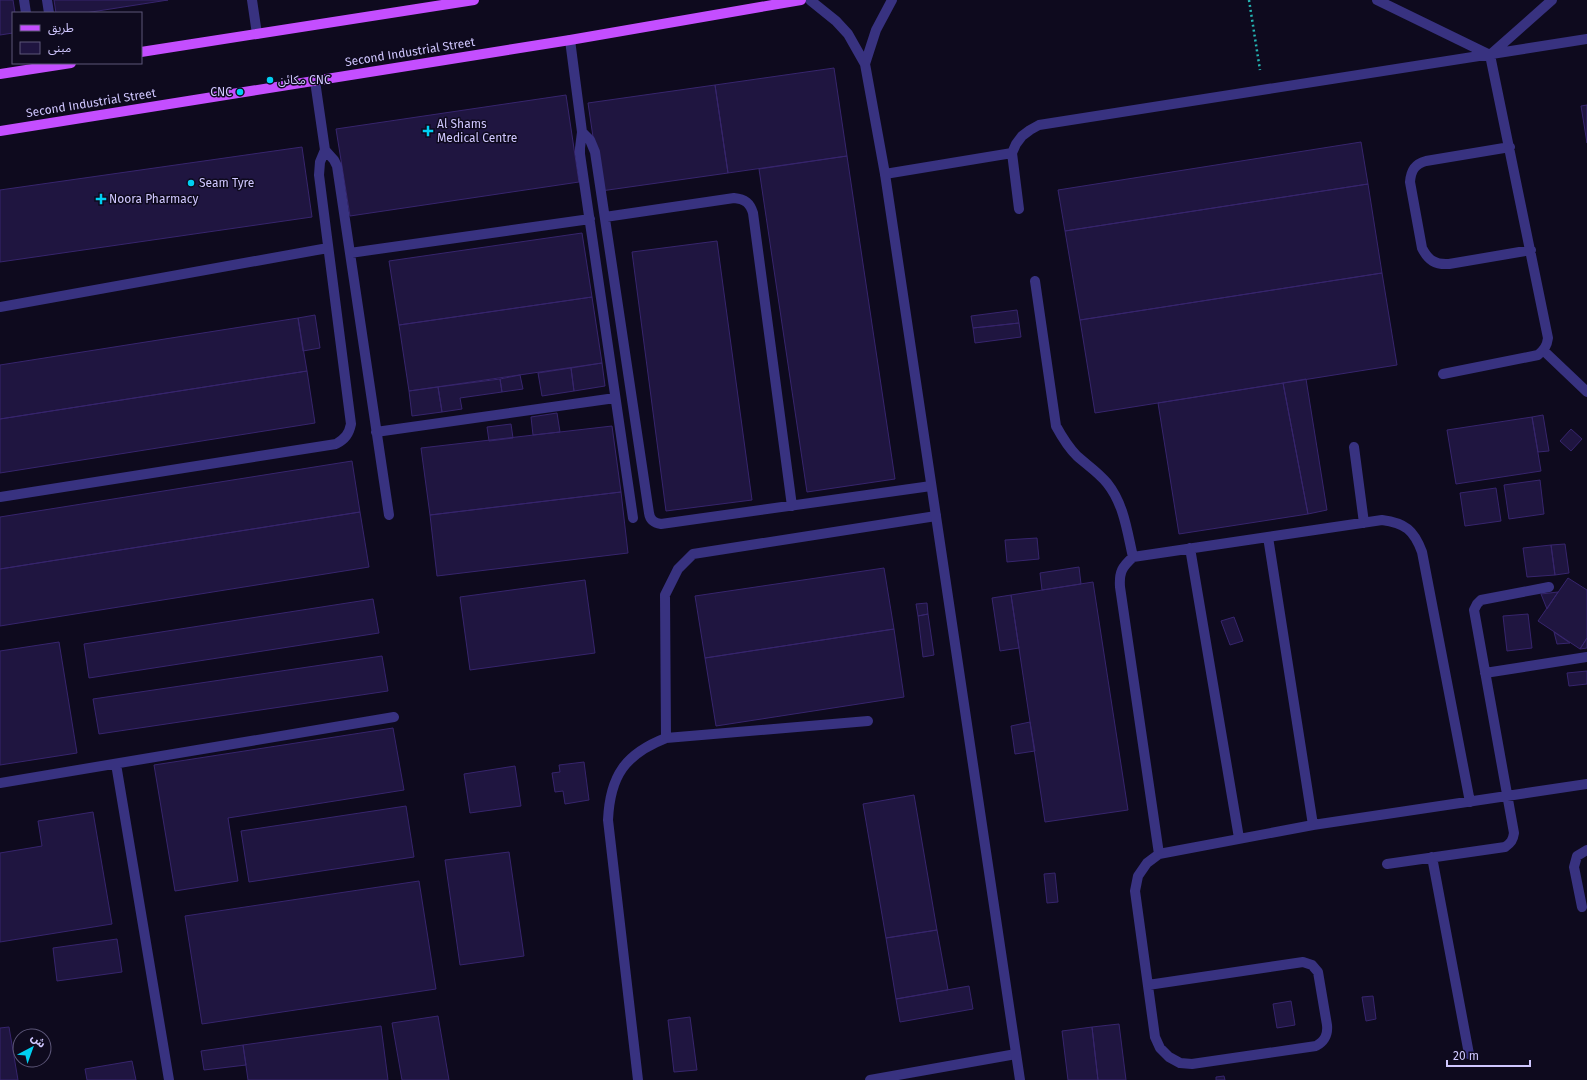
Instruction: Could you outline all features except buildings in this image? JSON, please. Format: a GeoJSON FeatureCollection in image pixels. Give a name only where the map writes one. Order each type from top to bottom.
{"type":"FeatureCollection","features":[{"type":"Feature","properties":{"kind":"main road"},"geometry":{"type":"LineString","coordinates":[[142,52],[474,0]]}},
{"type":"Feature","properties":{"kind":"main road","name":"Second Industrial Street"},"geometry":{"type":"LineString","coordinates":[[0,131],[570,40],[801,0]]}},
{"type":"Feature","properties":{"kind":"main road"},"geometry":{"type":"LineString","coordinates":[[0,74],[35,66],[55,64]]}},
{"type":"Feature","properties":{"kind":"street"},"geometry":{"type":"LineString","coordinates":[[24,0],[26,12]]}},
{"type":"Feature","properties":{"kind":"street"},"geometry":{"type":"LineString","coordinates":[[47,0],[49,12]]}},
{"type":"Feature","properties":{"kind":"street"},"geometry":{"type":"LineString","coordinates":[[252,0],[256,34]]}},
{"type":"Feature","properties":{"kind":"street"},"geometry":{"type":"LineString","coordinates":[[810,0],[836,21],[848,34],[865,64],[885,174],[1020,1080]]}},
{"type":"Feature","properties":{"kind":"street"},"geometry":{"type":"LineString","coordinates":[[865,64],[876,30],[892,0]]}},
{"type":"Feature","properties":{"kind":"street"},"geometry":{"type":"LineString","coordinates":[[1377,0],[1490,55]]}},
{"type":"Feature","properties":{"kind":"street"},"geometry":{"type":"LineString","coordinates":[[1490,55],[1552,0]]}},
{"type":"Feature","properties":{"kind":"street"},"geometry":{"type":"LineString","coordinates":[[570,40],[582,132],[580,148],[633,518]]}},
{"type":"Feature","properties":{"kind":"street"},"geometry":{"type":"LineString","coordinates":[[1018,209],[1012,153],[1022,136],[1039,125],[1587,40]]}},
{"type":"Feature","properties":{"kind":"street"},"geometry":{"type":"LineString","coordinates":[[1443,374],[1538,355],[1544,351],[1547,345],[1548,338],[1490,55]]}},
{"type":"Feature","properties":{"kind":"street"},"geometry":{"type":"LineString","coordinates":[[0,497],[329,445],[342,441],[346,437],[351,424],[319,175],[320,162],[325,150],[315,80]]}},
{"type":"Feature","properties":{"kind":"street"},"geometry":{"type":"LineString","coordinates":[[582,132],[593,146],[650,518],[653,522],[661,524],[931,486]]}},
{"type":"Feature","properties":{"kind":"street"},"geometry":{"type":"LineString","coordinates":[[1510,147],[1426,160],[1414,168],[1411,174],[1410,182],[1422,248],[1426,256],[1432,262],[1440,265],[1530,250]]}},
{"type":"Feature","properties":{"kind":"street"},"geometry":{"type":"LineString","coordinates":[[325,150],[337,166],[389,516]]}},
{"type":"Feature","properties":{"kind":"street"},"geometry":{"type":"LineString","coordinates":[[885,174],[1012,153]]}},
{"type":"Feature","properties":{"kind":"street"},"geometry":{"type":"LineString","coordinates":[[605,217],[734,198],[747,202],[751,208],[792,506]]}},
{"type":"Feature","properties":{"kind":"street"},"geometry":{"type":"LineString","coordinates":[[350,253],[590,219]]}},
{"type":"Feature","properties":{"kind":"street"},"geometry":{"type":"LineString","coordinates":[[0,307],[328,248]]}},
{"type":"Feature","properties":{"kind":"street"},"geometry":{"type":"LineString","coordinates":[[1035,281],[1056,426],[1069,446],[1097,472],[1116,496],[1122,510],[1133,557]]}},
{"type":"Feature","properties":{"kind":"street"},"geometry":{"type":"LineString","coordinates":[[1544,351],[1587,392]]}},
{"type":"Feature","properties":{"kind":"street"},"geometry":{"type":"LineString","coordinates":[[376,432],[615,398]]}},
{"type":"Feature","properties":{"kind":"street"},"geometry":{"type":"LineString","coordinates":[[1354,447],[1364,523]]}},
{"type":"Feature","properties":{"kind":"street"},"geometry":{"type":"LineString","coordinates":[[666,738],[665,595],[678,569],[693,554],[936,516]]}},
{"type":"Feature","properties":{"kind":"street"},"geometry":{"type":"LineString","coordinates":[[1159,854],[1120,587],[1119,575],[1124,564],[1133,557],[1382,520],[1396,522],[1408,528],[1417,539],[1422,552],[1470,802]]}},
{"type":"Feature","properties":{"kind":"street"},"geometry":{"type":"LineString","coordinates":[[1268,537],[1313,825]]}},
{"type":"Feature","properties":{"kind":"street"},"geometry":{"type":"LineString","coordinates":[[1190,548],[1239,838]]}},
{"type":"Feature","properties":{"kind":"street"},"geometry":{"type":"LineString","coordinates":[[1387,864],[1505,847],[1513,839],[1514,833],[1474,610],[1481,600],[1549,588]]}},
{"type":"Feature","properties":{"kind":"street"},"geometry":{"type":"LineString","coordinates":[[1485,673],[1587,657]]}},
{"type":"Feature","properties":{"kind":"street"},"geometry":{"type":"LineString","coordinates":[[0,783],[394,717]]}},
{"type":"Feature","properties":{"kind":"street"},"geometry":{"type":"LineString","coordinates":[[638,1080],[608,820],[609,802],[613,784],[622,768],[649,745],[666,738],[868,721]]}},
{"type":"Feature","properties":{"kind":"street"},"geometry":{"type":"LineString","coordinates":[[116,764],[169,1080]]}},
{"type":"Feature","properties":{"kind":"street"},"geometry":{"type":"LineString","coordinates":[[1148,986],[1303,962],[1312,966],[1318,972],[1328,1032],[1322,1043],[1316,1046],[1192,1064],[1180,1062],[1169,1057],[1160,1048],[1155,1036],[1148,986],[1135,891],[1138,876],[1147,863],[1159,854],[1239,838],[1313,825],[1587,784]]}},
{"type":"Feature","properties":{"kind":"street"},"geometry":{"type":"LineString","coordinates":[[1582,907],[1574,867],[1577,856],[1587,850]]}},
{"type":"Feature","properties":{"kind":"street"},"geometry":{"type":"LineString","coordinates":[[1432,857],[1469,1054]]}},
{"type":"Feature","properties":{"kind":"street"},"geometry":{"type":"LineString","coordinates":[[870,1080],[1016,1054]]}},
{"type":"Feature","properties":{"kind":"path"},"geometry":{"type":"LineString","coordinates":[[1249,0],[1263,91]]}},
{"type":"Feature","properties":{"kind":"place","name":"مكائن CNC"},"geometry":{"type":"Point","coordinates":[270,80]}},
{"type":"Feature","properties":{"kind":"place","name":"CNC"},"geometry":{"type":"Point","coordinates":[240,92]}},
{"type":"Feature","properties":{"kind":"place","name":"Al Shams Medical Centre"},"geometry":{"type":"Point","coordinates":[428,131]}},
{"type":"Feature","properties":{"kind":"place","name":"Seam Tyre"},"geometry":{"type":"Point","coordinates":[191,183]}},
{"type":"Feature","properties":{"kind":"place","name":"Noora Pharmacy"},"geometry":{"type":"Point","coordinates":[101,199]}}]}
